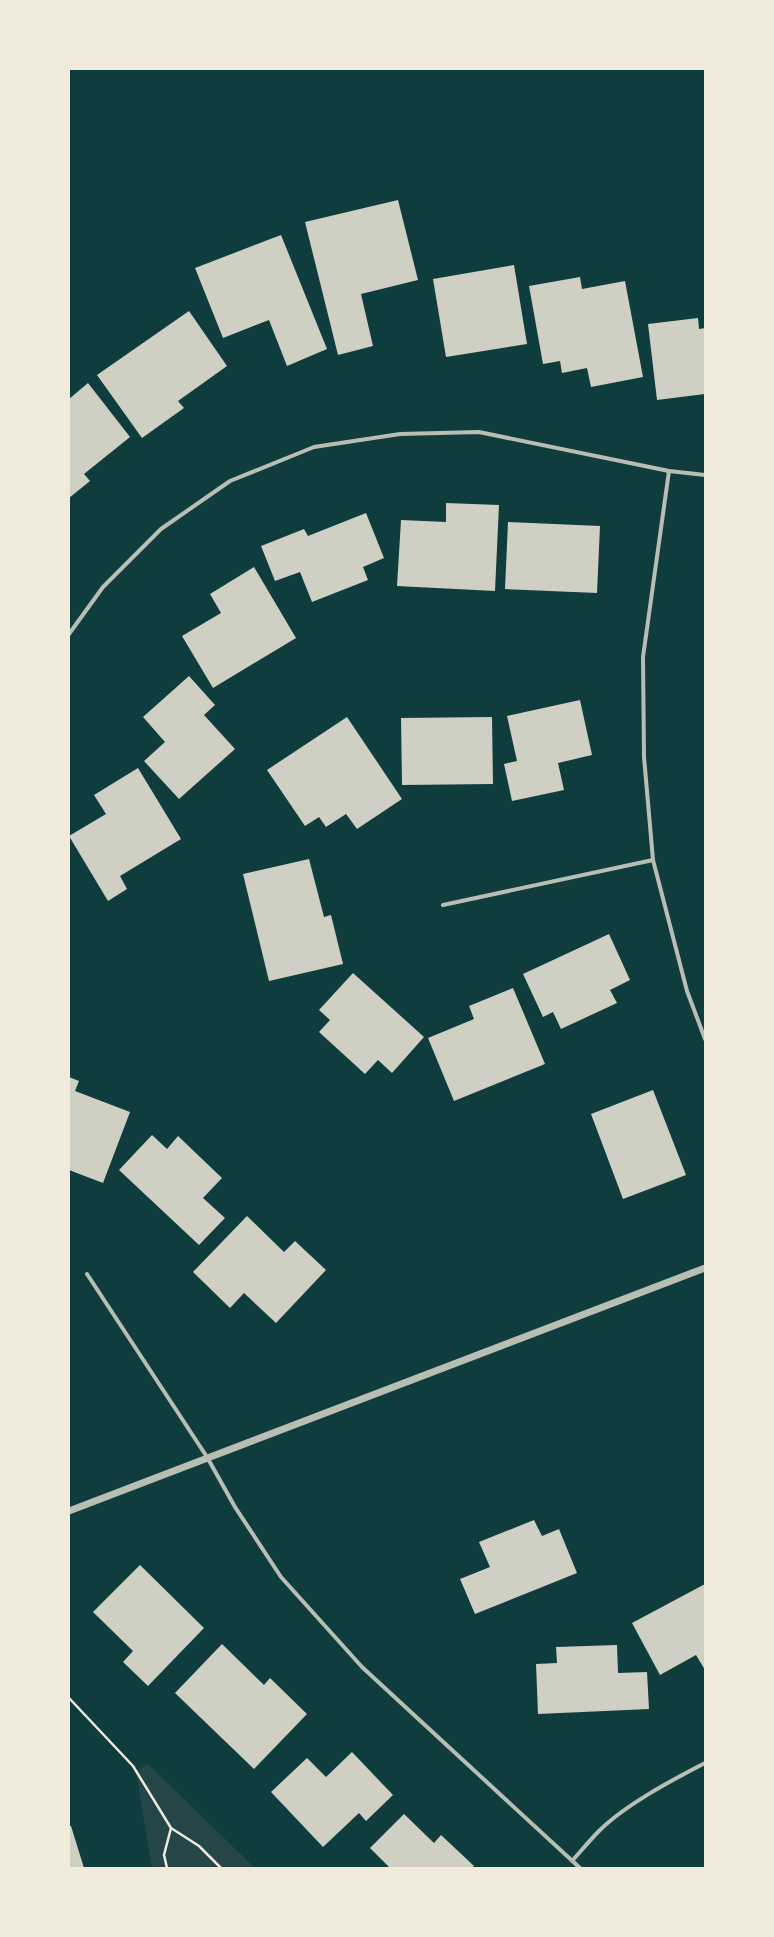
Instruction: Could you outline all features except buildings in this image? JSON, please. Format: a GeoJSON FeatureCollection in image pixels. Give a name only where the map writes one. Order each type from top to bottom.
{"type":"FeatureCollection","features":[{"type":"Feature","properties":{"kind":"street"},"geometry":{"type":"LineString","coordinates":[[69,634],[103,587],[161,529],[230,480],[314,447],[400,434],[479,432],[669,471],[705,475]]}},
{"type":"Feature","properties":{"kind":"street"},"geometry":{"type":"LineString","coordinates":[[669,471],[643,657],[644,757],[653,860],[687,990],[705,1039]]}},
{"type":"Feature","properties":{"kind":"street"},"geometry":{"type":"LineString","coordinates":[[443,905],[653,860]]}},
{"type":"Feature","properties":{"kind":"street"},"geometry":{"type":"LineString","coordinates":[[69,1511],[705,1268]]}},
{"type":"Feature","properties":{"kind":"street"},"geometry":{"type":"LineString","coordinates":[[87,1274],[207,1457],[235,1507],[281,1576],[362,1667],[580,1868]]}},
{"type":"Feature","properties":{"kind":"street"},"geometry":{"type":"LineString","coordinates":[[572,1861],[600,1830],[626,1810],[673,1780],[705,1763]]}},
{"type":"Feature","properties":{"kind":"path"},"geometry":{"type":"LineString","coordinates":[[69,1698],[134,1766],[171,1828],[199,1846],[221,1868]]}},
{"type":"Feature","properties":{"kind":"path"},"geometry":{"type":"LineString","coordinates":[[167,1868],[164,1854],[171,1828]]}},
{"type":"Feature","properties":{"kind":"shaded area"},"geometry":{"type":"Polygon","coordinates":[[[147,1763],[255,1868],[152,1868],[136,1773],[147,1763]]]}}]}
